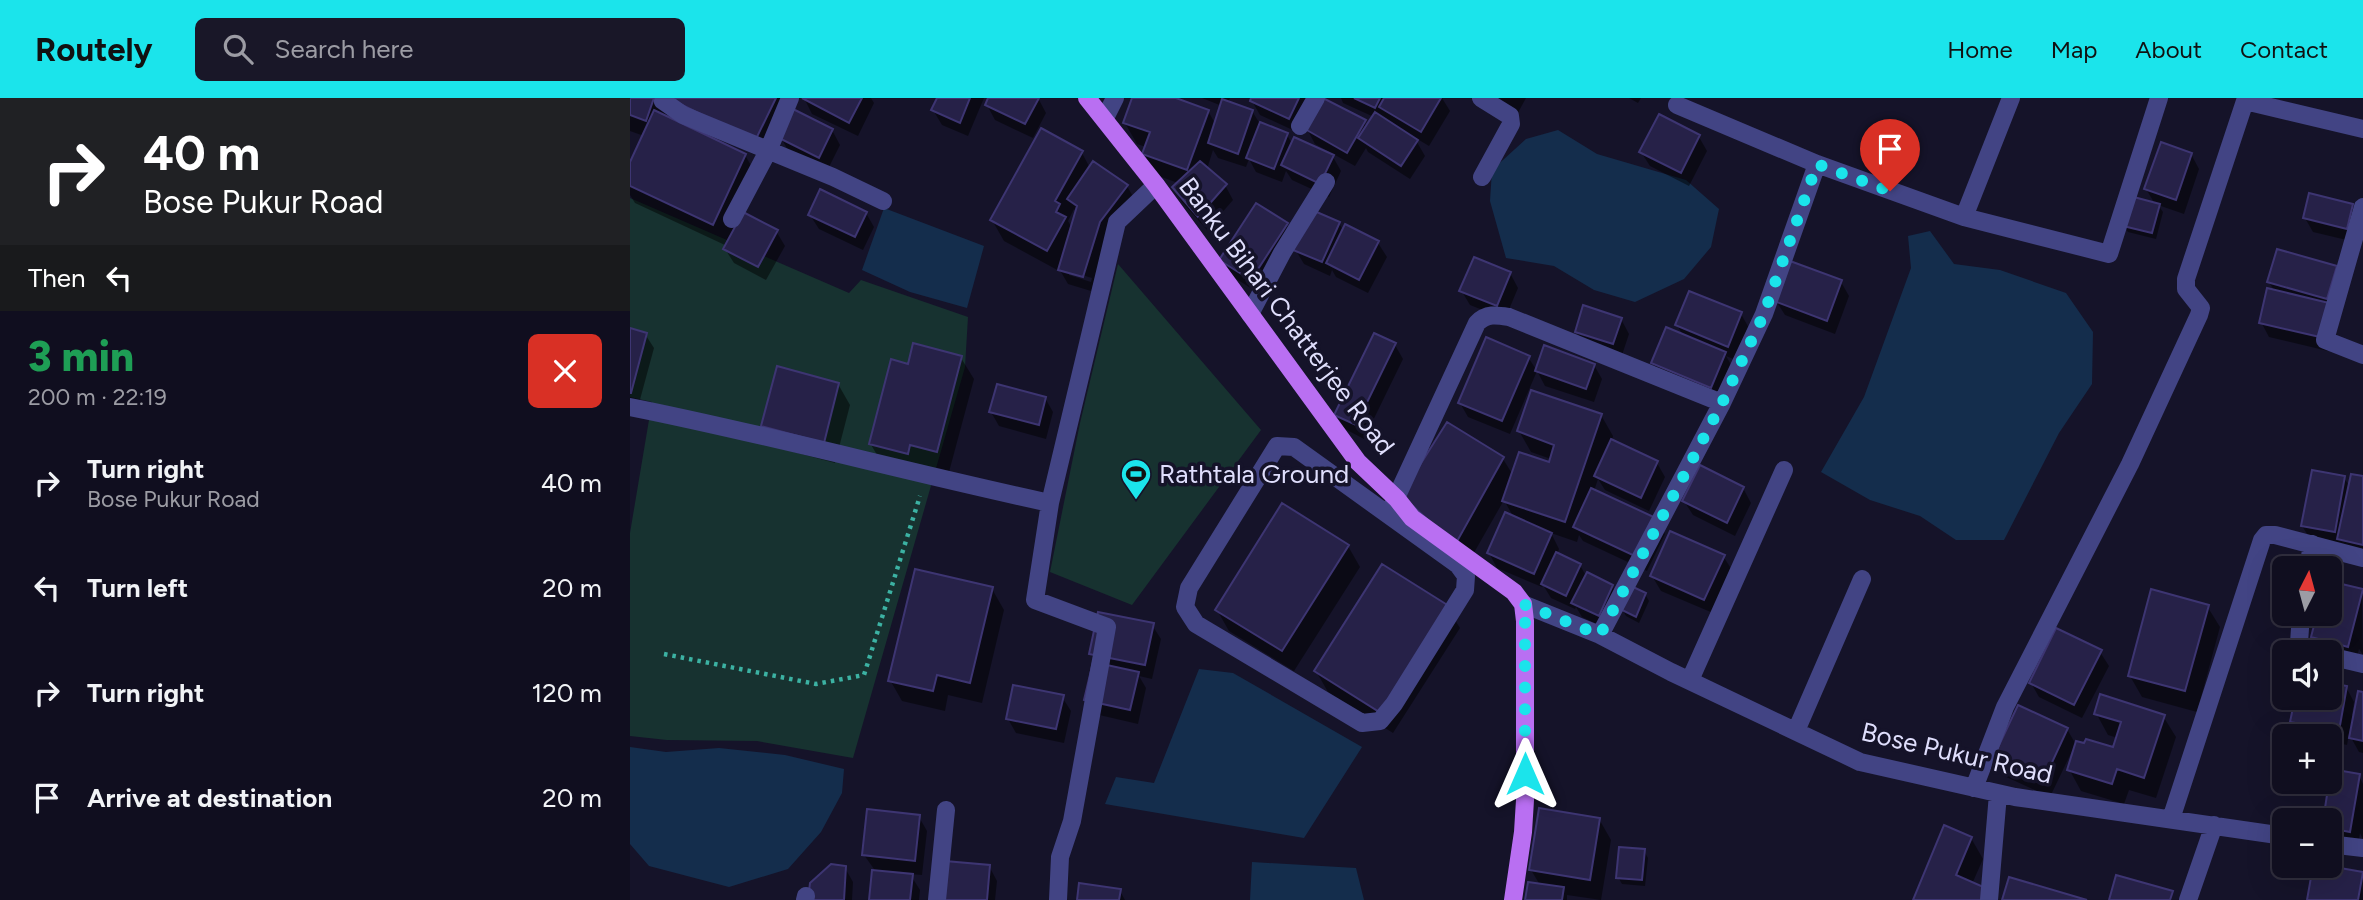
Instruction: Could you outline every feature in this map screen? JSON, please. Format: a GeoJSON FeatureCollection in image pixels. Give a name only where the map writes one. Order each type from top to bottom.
{"type":"FeatureCollection","features":[{"type":"Feature","properties":{"kind":"main road","name":"Banku Bihari Chatterjee Road"},"geometry":{"type":"LineString","coordinates":[[1087,98],[1156,185],[1392,507],[1412,518],[1514,592],[1523,604]]}},
{"type":"Feature","properties":{"kind":"main road"},"geometry":{"type":"LineString","coordinates":[[1513,900],[1525,800],[1523,604]]}},
{"type":"Feature","properties":{"kind":"street"},"geometry":{"type":"LineString","coordinates":[[664,98],[663,101],[683,115],[833,177],[883,201]]}},
{"type":"Feature","properties":{"kind":"street"},"geometry":{"type":"LineString","coordinates":[[732,219],[768,151],[790,98]]}},
{"type":"Feature","properties":{"kind":"street"},"geometry":{"type":"LineString","coordinates":[[1105,118],[1115,98]]}},
{"type":"Feature","properties":{"kind":"street"},"geometry":{"type":"LineString","coordinates":[[1300,126],[1316,98]]}},
{"type":"Feature","properties":{"kind":"street"},"geometry":{"type":"LineString","coordinates":[[1481,98],[1510,116],[1511,124],[1482,177]]}},
{"type":"Feature","properties":{"kind":"street"},"geometry":{"type":"LineString","coordinates":[[1964,217],[2011,98]]}},
{"type":"Feature","properties":{"kind":"street"},"geometry":{"type":"LineString","coordinates":[[1677,104],[1817,164],[1964,217],[2109,254],[2159,98]]}},
{"type":"Feature","properties":{"kind":"street"},"geometry":{"type":"LineString","coordinates":[[1974,788],[2005,707],[2130,464],[2199,315],[2201,308],[2186,289],[2186,279],[2245,100],[2363,129]]}},
{"type":"Feature","properties":{"kind":"street"},"geometry":{"type":"LineString","coordinates":[[1600,635],[1722,403],[1764,314],[1817,164]]}},
{"type":"Feature","properties":{"kind":"street"},"geometry":{"type":"LineString","coordinates":[[1250,314],[1282,253],[1326,182]]}},
{"type":"Feature","properties":{"kind":"street"},"geometry":{"type":"LineString","coordinates":[[1058,900],[1060,857],[1072,821],[1107,628],[1035,600],[1050,503],[1117,222],[1156,185]]}},
{"type":"Feature","properties":{"kind":"street"},"geometry":{"type":"LineString","coordinates":[[2363,207],[2325,340],[2363,355]]}},
{"type":"Feature","properties":{"kind":"street"},"geometry":{"type":"LineString","coordinates":[[1392,507],[1437,408],[1483,317],[1510,317],[1722,403]]}},
{"type":"Feature","properties":{"kind":"street"},"geometry":{"type":"LineString","coordinates":[[630,407],[678,416],[926,477],[1050,503]]}},
{"type":"Feature","properties":{"kind":"street"},"geometry":{"type":"LineString","coordinates":[[1277,446],[1294,447],[1392,507],[1458,565],[1466,576],[1465,590],[1394,704],[1380,721],[1362,723],[1196,624],[1185,607],[1189,588],[1277,446]]}},
{"type":"Feature","properties":{"kind":"street"},"geometry":{"type":"LineString","coordinates":[[1690,680],[1784,470]]}},
{"type":"Feature","properties":{"kind":"street"},"geometry":{"type":"LineString","coordinates":[[2171,819],[2262,540],[2266,535],[2275,534],[2363,558]]}},
{"type":"Feature","properties":{"kind":"street"},"geometry":{"type":"LineString","coordinates":[[2310,556],[2312,544]]}},
{"type":"Feature","properties":{"kind":"street"},"geometry":{"type":"LineString","coordinates":[[1796,731],[1862,579]]}},
{"type":"Feature","properties":{"kind":"street","name":"Bose Pukur Road"},"geometry":{"type":"LineString","coordinates":[[1523,604],[1600,635],[1860,762],[1998,794],[2272,834]]}},
{"type":"Feature","properties":{"kind":"street"},"geometry":{"type":"LineString","coordinates":[[2342,659],[2363,664]]}},
{"type":"Feature","properties":{"kind":"street"},"geometry":{"type":"LineString","coordinates":[[1989,900],[1998,794]]}},
{"type":"Feature","properties":{"kind":"street"},"geometry":{"type":"LineString","coordinates":[[937,900],[946,810]]}},
{"type":"Feature","properties":{"kind":"street"},"geometry":{"type":"LineString","coordinates":[[2188,900],[2214,825]]}},
{"type":"Feature","properties":{"kind":"street"},"geometry":{"type":"LineString","coordinates":[[2342,846],[2363,848]]}},
{"type":"Feature","properties":{"kind":"path"},"geometry":{"type":"LineString","coordinates":[[664,654],[816,684],[864,676],[926,477]]}},
{"type":"Feature","properties":{"kind":"green space"},"geometry":{"type":"Polygon","coordinates":[[[630,198],[849,293],[861,280],[968,317],[965,367],[853,758],[757,741],[667,740],[630,736],[630,533],[652,402],[630,397],[630,198]]]}},
{"type":"Feature","properties":{"kind":"green space","name":"Rathtala Ground"},"geometry":{"type":"Polygon","coordinates":[[[1118,264],[1261,430],[1132,605],[1050,572],[1080,423],[1118,264]]]}},
{"type":"Feature","properties":{"kind":"water"},"geometry":{"type":"Polygon","coordinates":[[[1558,130],[1597,154],[1686,180],[1719,209],[1711,247],[1684,279],[1635,302],[1594,290],[1554,266],[1506,258],[1490,201],[1492,170],[1526,139],[1558,130]]]}},
{"type":"Feature","properties":{"kind":"water"},"geometry":{"type":"Polygon","coordinates":[[[884,208],[984,246],[967,308],[910,292],[862,270],[884,208]]]}},
{"type":"Feature","properties":{"kind":"water"},"geometry":{"type":"Polygon","coordinates":[[[1930,231],[1954,264],[2000,270],[2066,293],[2093,332],[2092,384],[2059,433],[2004,540],[1956,540],[1920,516],[1870,500],[1821,472],[1864,397],[1911,268],[1908,236],[1930,231]]]}},
{"type":"Feature","properties":{"kind":"water"},"geometry":{"type":"Polygon","coordinates":[[[1199,669],[1233,673],[1362,747],[1304,838],[1105,804],[1116,777],[1154,783],[1199,669]]]}},
{"type":"Feature","properties":{"kind":"water"},"geometry":{"type":"Polygon","coordinates":[[[630,747],[666,752],[719,748],[785,755],[844,769],[842,793],[821,832],[788,869],[729,887],[649,866],[630,844],[630,747]]]}},
{"type":"Feature","properties":{"kind":"water"},"geometry":{"type":"Polygon","coordinates":[[[1252,862],[1356,868],[1364,900],[1250,900],[1252,862]]]}},
{"type":"Feature","properties":{"kind":"building"},"geometry":{"type":"Polygon","coordinates":[[[630,98],[654,98],[646,121],[630,115],[630,98]]]}},
{"type":"Feature","properties":{"kind":"building"},"geometry":{"type":"Polygon","coordinates":[[[676,98],[776,98],[755,141],[674,101],[676,98]]]}},
{"type":"Feature","properties":{"kind":"building"},"geometry":{"type":"Polygon","coordinates":[[[802,98],[862,98],[849,123],[802,98]]]}},
{"type":"Feature","properties":{"kind":"building"},"geometry":{"type":"Polygon","coordinates":[[[937,98],[970,98],[960,123],[931,110],[937,98]]]}},
{"type":"Feature","properties":{"kind":"building"},"geometry":{"type":"Polygon","coordinates":[[[988,98],[1039,98],[1025,124],[985,105],[988,98]]]}},
{"type":"Feature","properties":{"kind":"building"},"geometry":{"type":"Polygon","coordinates":[[[1132,98],[1176,98],[1209,110],[1187,170],[1142,154],[1150,132],[1123,123],[1132,98]]]}},
{"type":"Feature","properties":{"kind":"building"},"geometry":{"type":"Polygon","coordinates":[[[1251,98],[1299,98],[1289,119],[1250,101],[1251,98]]]}},
{"type":"Feature","properties":{"kind":"building"},"geometry":{"type":"Polygon","coordinates":[[[1323,98],[1366,120],[1347,153],[1305,129],[1323,98]]]}},
{"type":"Feature","properties":{"kind":"building"},"geometry":{"type":"Polygon","coordinates":[[[1354,98],[1380,98],[1375,108],[1354,98]]]}},
{"type":"Feature","properties":{"kind":"building"},"geometry":{"type":"Polygon","coordinates":[[[1384,98],[1441,98],[1421,132],[1379,107],[1384,98]]]}},
{"type":"Feature","properties":{"kind":"building"},"geometry":{"type":"Polygon","coordinates":[[[1222,99],[1253,110],[1238,154],[1208,143],[1222,99]]]}},
{"type":"Feature","properties":{"kind":"building"},"geometry":{"type":"Polygon","coordinates":[[[793,109],[833,129],[819,158],[779,138],[793,109]]]}},
{"type":"Feature","properties":{"kind":"building"},"geometry":{"type":"Polygon","coordinates":[[[654,110],[746,154],[713,225],[630,186],[630,162],[654,110]]]}},
{"type":"Feature","properties":{"kind":"building"},"geometry":{"type":"Polygon","coordinates":[[[1375,112],[1418,140],[1401,166],[1358,138],[1375,112]]]}},
{"type":"Feature","properties":{"kind":"building"},"geometry":{"type":"Polygon","coordinates":[[[1659,114],[1700,135],[1681,173],[1639,152],[1659,114]]]}},
{"type":"Feature","properties":{"kind":"building"},"geometry":{"type":"Polygon","coordinates":[[[1260,122],[1288,133],[1274,169],[1246,158],[1260,122]]]}},
{"type":"Feature","properties":{"kind":"building"},"geometry":{"type":"Polygon","coordinates":[[[1041,128],[1083,151],[1055,201],[1060,204],[1056,212],[1066,217],[1047,251],[990,220],[1041,128]]]}},
{"type":"Feature","properties":{"kind":"building"},"geometry":{"type":"Polygon","coordinates":[[[1294,137],[1334,155],[1320,184],[1281,165],[1294,137]]]}},
{"type":"Feature","properties":{"kind":"building"},"geometry":{"type":"Polygon","coordinates":[[[2161,142],[2192,153],[2176,200],[2144,189],[2161,142]]]}},
{"type":"Feature","properties":{"kind":"building"},"geometry":{"type":"Polygon","coordinates":[[[1093,161],[1128,185],[1100,222],[1083,277],[1058,270],[1077,206],[1067,199],[1093,161]]]}},
{"type":"Feature","properties":{"kind":"building"},"geometry":{"type":"Polygon","coordinates":[[[1200,161],[1227,184],[1198,217],[1172,187],[1200,161]]]}},
{"type":"Feature","properties":{"kind":"building"},"geometry":{"type":"Polygon","coordinates":[[[820,189],[867,212],[855,237],[808,215],[820,189]]]}},
{"type":"Feature","properties":{"kind":"building"},"geometry":{"type":"Polygon","coordinates":[[[2309,193],[2353,204],[2347,229],[2303,218],[2309,193]]]}},
{"type":"Feature","properties":{"kind":"building"},"geometry":{"type":"Polygon","coordinates":[[[2130,196],[2160,204],[2152,233],[2123,226],[2130,196]]]}},
{"type":"Feature","properties":{"kind":"building"},"geometry":{"type":"Polygon","coordinates":[[[1256,203],[1288,223],[1251,280],[1219,260],[1256,203]]]}},
{"type":"Feature","properties":{"kind":"building"},"geometry":{"type":"Polygon","coordinates":[[[1312,210],[1340,222],[1322,262],[1293,250],[1312,210]]]}},
{"type":"Feature","properties":{"kind":"building"},"geometry":{"type":"Polygon","coordinates":[[[743,212],[778,230],[758,267],[723,249],[743,212]]]}},
{"type":"Feature","properties":{"kind":"building"},"geometry":{"type":"Polygon","coordinates":[[[1345,224],[1379,241],[1359,280],[1326,263],[1345,224]]]}},
{"type":"Feature","properties":{"kind":"building"},"geometry":{"type":"Polygon","coordinates":[[[2277,249],[2337,266],[2327,299],[2267,282],[2277,249]]]}},
{"type":"Feature","properties":{"kind":"building"},"geometry":{"type":"Polygon","coordinates":[[[1474,257],[1511,272],[1497,306],[1459,291],[1474,257]]]}},
{"type":"Feature","properties":{"kind":"building"},"geometry":{"type":"Polygon","coordinates":[[[1790,261],[1842,280],[1827,321],[1774,301],[1790,261]]]}},
{"type":"Feature","properties":{"kind":"building"},"geometry":{"type":"Polygon","coordinates":[[[2267,288],[2329,303],[2320,337],[2259,323],[2267,288]]]}},
{"type":"Feature","properties":{"kind":"building"},"geometry":{"type":"Polygon","coordinates":[[[1689,291],[1742,312],[1728,347],[1675,325],[1689,291]]]}},
{"type":"Feature","properties":{"kind":"building"},"geometry":{"type":"Polygon","coordinates":[[[1583,305],[1622,318],[1613,344],[1575,332],[1583,305]]]}},
{"type":"Feature","properties":{"kind":"building"},"geometry":{"type":"Polygon","coordinates":[[[1666,327],[1726,352],[1711,388],[1651,363],[1666,327]]]}},
{"type":"Feature","properties":{"kind":"building"},"geometry":{"type":"Polygon","coordinates":[[[630,328],[647,333],[631,393],[630,393],[630,328]]]}},
{"type":"Feature","properties":{"kind":"building"},"geometry":{"type":"Polygon","coordinates":[[[1374,333],[1396,343],[1356,425],[1334,415],[1374,333]]]}},
{"type":"Feature","properties":{"kind":"building"},"geometry":{"type":"Polygon","coordinates":[[[1486,337],[1530,356],[1502,421],[1458,403],[1486,337]]]}},
{"type":"Feature","properties":{"kind":"building"},"geometry":{"type":"Polygon","coordinates":[[[913,343],[962,356],[937,452],[910,445],[908,454],[869,444],[891,359],[908,364],[913,343]]]}},
{"type":"Feature","properties":{"kind":"building"},"geometry":{"type":"Polygon","coordinates":[[[1544,345],[1595,364],[1586,389],[1535,371],[1544,345]]]}},
{"type":"Feature","properties":{"kind":"building"},"geometry":{"type":"Polygon","coordinates":[[[777,366],[839,383],[824,443],[761,426],[777,366]]]}},
{"type":"Feature","properties":{"kind":"building"},"geometry":{"type":"Polygon","coordinates":[[[997,384],[1046,397],[1039,425],[989,412],[997,384]]]}},
{"type":"Feature","properties":{"kind":"building"},"geometry":{"type":"Polygon","coordinates":[[[1531,390],[1602,414],[1565,522],[1502,501],[1519,452],[1549,462],[1554,445],[1517,431],[1531,390]]]}},
{"type":"Feature","properties":{"kind":"building"},"geometry":{"type":"Polygon","coordinates":[[[1447,422],[1504,457],[1455,545],[1401,495],[1447,422]]]}},
{"type":"Feature","properties":{"kind":"building"},"geometry":{"type":"Polygon","coordinates":[[[1611,439],[1658,461],[1641,498],[1594,476],[1611,439]]]}},
{"type":"Feature","properties":{"kind":"building"},"geometry":{"type":"Polygon","coordinates":[[[1700,465],[1744,487],[1727,523],[1682,501],[1700,465]]]}},
{"type":"Feature","properties":{"kind":"building"},"geometry":{"type":"Polygon","coordinates":[[[2312,470],[2345,476],[2335,532],[2301,526],[2312,470]]]}},
{"type":"Feature","properties":{"kind":"building"},"geometry":{"type":"Polygon","coordinates":[[[2351,474],[2363,476],[2363,545],[2337,539],[2351,474]]]}},
{"type":"Feature","properties":{"kind":"building"},"geometry":{"type":"Polygon","coordinates":[[[1591,488],[1658,519],[1639,558],[1573,527],[1591,488]]]}},
{"type":"Feature","properties":{"kind":"building"},"geometry":{"type":"Polygon","coordinates":[[[1282,503],[1349,545],[1282,651],[1215,610],[1282,503]]]}},
{"type":"Feature","properties":{"kind":"building"},"geometry":{"type":"Polygon","coordinates":[[[1505,512],[1552,533],[1534,574],[1487,553],[1505,512]]]}},
{"type":"Feature","properties":{"kind":"building"},"geometry":{"type":"Polygon","coordinates":[[[1670,531],[1725,555],[1704,600],[1650,576],[1670,531]]]}},
{"type":"Feature","properties":{"kind":"building"},"geometry":{"type":"Polygon","coordinates":[[[1556,552],[1581,564],[1566,596],[1541,584],[1556,552]]]}},
{"type":"Feature","properties":{"kind":"building"},"geometry":{"type":"Polygon","coordinates":[[[1382,564],[1449,606],[1381,713],[1314,671],[1382,564]]]}},
{"type":"Feature","properties":{"kind":"building"},"geometry":{"type":"Polygon","coordinates":[[[915,569],[993,587],[970,683],[937,675],[933,691],[888,681],[915,569]]]}},
{"type":"Feature","properties":{"kind":"building"},"geometry":{"type":"Polygon","coordinates":[[[1587,572],[1613,585],[1599,616],[1571,603],[1587,572]]]}},
{"type":"Feature","properties":{"kind":"building"},"geometry":{"type":"Polygon","coordinates":[[[2342,584],[2363,589],[2348,647],[2342,645],[2342,640],[2311,637],[2314,626],[2342,626],[2342,584]]]}},
{"type":"Feature","properties":{"kind":"building"},"geometry":{"type":"Polygon","coordinates":[[[1631,586],[1646,593],[1636,617],[1620,609],[1631,586]]]}},
{"type":"Feature","properties":{"kind":"building"},"geometry":{"type":"Polygon","coordinates":[[[2151,589],[2209,605],[2185,691],[2128,676],[2151,589]]]}},
{"type":"Feature","properties":{"kind":"building"},"geometry":{"type":"Polygon","coordinates":[[[1098,612],[1154,623],[1145,665],[1089,654],[1098,612]]]}},
{"type":"Feature","properties":{"kind":"building"},"geometry":{"type":"Polygon","coordinates":[[[2056,628],[2102,650],[2074,705],[2029,683],[2056,628]]]}},
{"type":"Feature","properties":{"kind":"building"},"geometry":{"type":"Polygon","coordinates":[[[1093,662],[1139,672],[1130,710],[1084,700],[1093,662]]]}},
{"type":"Feature","properties":{"kind":"building"},"geometry":{"type":"Polygon","coordinates":[[[1013,685],[1064,695],[1056,729],[1006,719],[1013,685]]]}},
{"type":"Feature","properties":{"kind":"building"},"geometry":{"type":"Polygon","coordinates":[[[2342,685],[2347,686],[2340,724],[2290,722],[2292,710],[2342,710],[2342,685]]]}},
{"type":"Feature","properties":{"kind":"building"},"geometry":{"type":"Polygon","coordinates":[[[2358,691],[2363,692],[2363,741],[2349,738],[2358,691]]]}},
{"type":"Feature","properties":{"kind":"building"},"geometry":{"type":"Polygon","coordinates":[[[2100,694],[2165,715],[2144,778],[2117,769],[2112,784],[2067,770],[2076,741],[2084,743],[2086,739],[2113,747],[2121,722],[2094,714],[2100,694]]]}},
{"type":"Feature","properties":{"kind":"building"},"geometry":{"type":"Polygon","coordinates":[[[2018,705],[2068,728],[2042,784],[1992,760],[2018,705]]]}},
{"type":"Feature","properties":{"kind":"building"},"geometry":{"type":"Polygon","coordinates":[[[2342,771],[2360,774],[2350,832],[2342,830],[2342,808],[2325,808],[2327,794],[2342,794],[2342,771]]]}},
{"type":"Feature","properties":{"kind":"building"},"geometry":{"type":"Polygon","coordinates":[[[1539,808],[1600,818],[1590,880],[1529,870],[1539,808]]]}},
{"type":"Feature","properties":{"kind":"building"},"geometry":{"type":"Polygon","coordinates":[[[867,809],[920,815],[915,861],[862,855],[867,809]]]}},
{"type":"Feature","properties":{"kind":"building"},"geometry":{"type":"Polygon","coordinates":[[[1944,825],[1972,837],[1956,875],[1988,889],[1983,900],[1913,900],[1944,825]]]}},
{"type":"Feature","properties":{"kind":"building"},"geometry":{"type":"Polygon","coordinates":[[[1619,847],[1645,849],[1642,880],[1616,878],[1619,847]]]}},
{"type":"Feature","properties":{"kind":"building"},"geometry":{"type":"Polygon","coordinates":[[[945,861],[990,865],[987,900],[941,900],[945,861]]]}},
{"type":"Feature","properties":{"kind":"building"},"geometry":{"type":"Polygon","coordinates":[[[831,864],[846,866],[844,900],[808,900],[810,883],[831,864]]]}},
{"type":"Feature","properties":{"kind":"building"},"geometry":{"type":"Polygon","coordinates":[[[2342,868],[2363,872],[2358,900],[2307,900],[2311,878],[2342,878],[2342,868]]]}},
{"type":"Feature","properties":{"kind":"building"},"geometry":{"type":"Polygon","coordinates":[[[872,870],[913,874],[910,900],[869,900],[872,870]]]}},
{"type":"Feature","properties":{"kind":"building"},"geometry":{"type":"Polygon","coordinates":[[[2116,875],[2173,891],[2170,900],[2109,900],[2116,875]]]}},
{"type":"Feature","properties":{"kind":"building"},"geometry":{"type":"Polygon","coordinates":[[[2009,877],[2087,900],[2002,900],[2009,877]]]}},
{"type":"Feature","properties":{"kind":"building"},"geometry":{"type":"Polygon","coordinates":[[[1528,882],[1564,887],[1562,900],[1525,900],[1528,882]]]}},
{"type":"Feature","properties":{"kind":"building"},"geometry":{"type":"Polygon","coordinates":[[[1079,883],[1121,889],[1119,900],[1077,900],[1079,883]]]}},
{"type":"Feature","properties":{"kind":"place","name":"Rathtala Ground"},"geometry":{"type":"Point","coordinates":[1136,501]}},
{"type":"Feature","properties":{"kind":"route"},"geometry":{"type":"LineString","coordinates":[[1525,774],[1523,604],[1600,635],[1722,403],[1764,314],[1817,164],[1890,191]]}}]}
